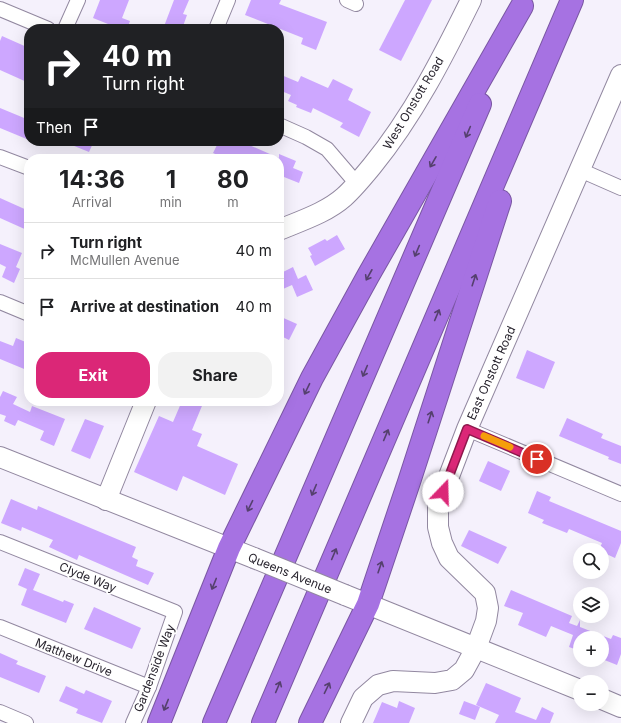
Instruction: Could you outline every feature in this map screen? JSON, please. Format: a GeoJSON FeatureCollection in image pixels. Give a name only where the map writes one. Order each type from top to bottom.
{"type":"FeatureCollection","features":[{"type":"Feature","properties":{"kind":"highway"},"geometry":{"type":"LineString","coordinates":[[263,723],[572,0]]}},
{"type":"Feature","properties":{"kind":"highway"},"geometry":{"type":"LineString","coordinates":[[310,723],[368,604],[502,193],[577,0]]}},
{"type":"Feature","properties":{"kind":"highway"},"geometry":{"type":"LineString","coordinates":[[159,723],[229,548],[312,378],[523,3]]}},
{"type":"Feature","properties":{"kind":"highway"},"geometry":{"type":"LineString","coordinates":[[214,723],[523,3]]}},
{"type":"Feature","properties":{"kind":"street"},"geometry":{"type":"LineString","coordinates":[[67,24],[78,0]]}},
{"type":"Feature","properties":{"kind":"street"},"geometry":{"type":"LineString","coordinates":[[218,24],[228,0]]}},
{"type":"Feature","properties":{"kind":"street","name":"West Onstott Road"},"geometry":{"type":"LineString","coordinates":[[284,228],[326,209],[343,198],[357,184],[390,144],[427,84],[471,0]]}},
{"type":"Feature","properties":{"kind":"street"},"geometry":{"type":"LineString","coordinates":[[0,9],[36,24]]}},
{"type":"Feature","properties":{"kind":"street","name":"East Onstott Road"},"geometry":{"type":"LineString","coordinates":[[351,723],[363,698],[378,685],[393,681],[435,684],[452,680],[464,670],[476,648],[487,615],[488,608],[485,592],[449,558],[442,543],[438,527],[438,505],[467,429],[621,75]]}},
{"type":"Feature","properties":{"kind":"street"},"geometry":{"type":"LineString","coordinates":[[284,127],[306,137],[327,150],[357,184]]}},
{"type":"Feature","properties":{"kind":"street"},"geometry":{"type":"LineString","coordinates":[[0,157],[24,166]]}},
{"type":"Feature","properties":{"kind":"street"},"geometry":{"type":"LineString","coordinates":[[580,170],[621,188]]}},
{"type":"Feature","properties":{"kind":"street"},"geometry":{"type":"LineString","coordinates":[[0,302],[24,312]]}},
{"type":"Feature","properties":{"kind":"street"},"geometry":{"type":"LineString","coordinates":[[106,500],[144,406]]}},
{"type":"Feature","properties":{"kind":"street"},"geometry":{"type":"LineString","coordinates":[[467,429],[621,494]]}},
{"type":"Feature","properties":{"kind":"street","name":"Queens Avenue"},"geometry":{"type":"LineString","coordinates":[[0,457],[573,687]]}},
{"type":"Feature","properties":{"kind":"street","name":"Clyde Way"},"geometry":{"type":"LineString","coordinates":[[0,542],[175,612]]}},
{"type":"Feature","properties":{"kind":"street","name":"Gardenside Way"},"geometry":{"type":"LineString","coordinates":[[133,723],[149,687],[175,612]]}},
{"type":"Feature","properties":{"kind":"street","name":"Matthew Drive"},"geometry":{"type":"LineString","coordinates":[[0,627],[149,687]]}},
{"type":"Feature","properties":{"kind":"street"},"geometry":{"type":"LineString","coordinates":[[609,702],[621,707]]}},
{"type":"Feature","properties":{"kind":"street"},"geometry":{"type":"LineString","coordinates":[[0,712],[26,723]]}},
{"type":"Feature","properties":{"kind":"building"},"geometry":{"type":"Polygon","coordinates":[[[100,0],[129,0],[122,18],[130,21],[129,24],[108,24],[93,18],[100,0]]]}},
{"type":"Feature","properties":{"kind":"building"},"geometry":{"type":"Polygon","coordinates":[[[174,0],[189,0],[183,14],[187,15],[184,24],[165,24],[174,0]]]}},
{"type":"Feature","properties":{"kind":"building"},"geometry":{"type":"Polygon","coordinates":[[[251,0],[281,0],[279,4],[327,22],[316,50],[301,44],[303,38],[284,30],[284,24],[268,24],[245,15],[251,0]]]}},
{"type":"Feature","properties":{"kind":"building"},"geometry":{"type":"Polygon","coordinates":[[[405,0],[432,0],[401,61],[379,50],[405,0]]]}},
{"type":"Feature","properties":{"kind":"building"},"geometry":{"type":"Polygon","coordinates":[[[2,36],[24,46],[24,81],[0,70],[0,41],[2,36]]]}},
{"type":"Feature","properties":{"kind":"building"},"geometry":{"type":"Polygon","coordinates":[[[284,76],[298,82],[301,76],[328,88],[333,79],[353,89],[348,100],[371,112],[359,137],[340,127],[343,123],[313,108],[311,113],[296,107],[297,105],[288,101],[291,95],[284,92],[284,76]]]}},
{"type":"Feature","properties":{"kind":"building"},"geometry":{"type":"Polygon","coordinates":[[[0,108],[24,118],[24,138],[0,128],[0,108]]]}},
{"type":"Feature","properties":{"kind":"building"},"geometry":{"type":"Polygon","coordinates":[[[74,146],[92,146],[89,152],[74,146]]]}},
{"type":"Feature","properties":{"kind":"building"},"geometry":{"type":"Polygon","coordinates":[[[216,146],[251,146],[270,154],[215,154],[213,153],[216,146]]]}},
{"type":"Feature","properties":{"kind":"building"},"geometry":{"type":"Polygon","coordinates":[[[284,156],[296,161],[293,168],[303,172],[299,183],[284,177],[284,156]]]}},
{"type":"Feature","properties":{"kind":"building"},"geometry":{"type":"Polygon","coordinates":[[[0,198],[24,209],[24,229],[0,218],[0,198]]]}},
{"type":"Feature","properties":{"kind":"building"},"geometry":{"type":"Polygon","coordinates":[[[337,235],[345,249],[315,266],[308,248],[325,239],[327,241],[337,235]]]}},
{"type":"Feature","properties":{"kind":"building"},"geometry":{"type":"Polygon","coordinates":[[[0,244],[22,253],[16,267],[20,269],[14,283],[2,277],[6,267],[0,264],[0,244]]]}},
{"type":"Feature","properties":{"kind":"building"},"geometry":{"type":"Polygon","coordinates":[[[293,267],[298,279],[306,275],[313,290],[297,297],[292,285],[284,289],[284,272],[293,267]]]}},
{"type":"Feature","properties":{"kind":"building"},"geometry":{"type":"Polygon","coordinates":[[[284,318],[297,324],[289,340],[284,338],[284,318]]]}},
{"type":"Feature","properties":{"kind":"building"},"geometry":{"type":"Polygon","coordinates":[[[16,338],[24,341],[24,369],[0,359],[0,341],[13,346],[16,338]]]}},
{"type":"Feature","properties":{"kind":"building"},"geometry":{"type":"Polygon","coordinates":[[[527,350],[555,362],[544,389],[516,378],[527,350]]]}},
{"type":"Feature","properties":{"kind":"building"},"geometry":{"type":"Polygon","coordinates":[[[3,391],[17,397],[13,404],[30,412],[32,406],[65,419],[54,446],[40,440],[44,431],[18,420],[15,426],[4,421],[6,416],[0,414],[0,397],[3,391]]]}},
{"type":"Feature","properties":{"kind":"building"},"geometry":{"type":"Polygon","coordinates":[[[180,406],[202,406],[192,430],[202,434],[197,446],[238,464],[225,495],[183,476],[177,491],[134,472],[159,416],[173,422],[180,406]]]}},
{"type":"Feature","properties":{"kind":"building"},"geometry":{"type":"Polygon","coordinates":[[[567,418],[603,434],[601,438],[621,446],[621,464],[608,459],[609,457],[559,436],[567,418]]]}},
{"type":"Feature","properties":{"kind":"building"},"geometry":{"type":"Polygon","coordinates":[[[85,419],[104,426],[90,459],[71,451],[85,419]]]}},
{"type":"Feature","properties":{"kind":"building"},"geometry":{"type":"Polygon","coordinates":[[[488,461],[510,471],[501,491],[479,481],[488,461]]]}},
{"type":"Feature","properties":{"kind":"building"},"geometry":{"type":"Polygon","coordinates":[[[537,491],[551,497],[549,501],[621,531],[621,543],[615,558],[609,555],[609,543],[602,543],[569,529],[567,533],[542,523],[544,520],[528,513],[537,491]]]}},
{"type":"Feature","properties":{"kind":"building"},"geometry":{"type":"Polygon","coordinates":[[[11,499],[37,510],[38,506],[136,547],[132,557],[138,560],[136,566],[154,573],[148,585],[79,555],[77,560],[49,547],[53,540],[22,527],[21,531],[1,523],[11,499]]]}},
{"type":"Feature","properties":{"kind":"building"},"geometry":{"type":"Polygon","coordinates":[[[469,530],[507,547],[498,564],[461,546],[469,530]]]}},
{"type":"Feature","properties":{"kind":"building"},"geometry":{"type":"Polygon","coordinates":[[[25,568],[40,574],[33,590],[63,602],[64,600],[74,604],[66,623],[21,605],[27,589],[18,585],[25,568]]]}},
{"type":"Feature","properties":{"kind":"building"},"geometry":{"type":"Polygon","coordinates":[[[511,590],[572,616],[569,623],[577,626],[580,623],[580,627],[590,631],[573,631],[573,635],[551,626],[546,637],[518,625],[523,613],[504,606],[511,590]]]}},
{"type":"Feature","properties":{"kind":"building"},"geometry":{"type":"Polygon","coordinates":[[[94,607],[141,628],[132,649],[84,629],[94,607]]]}},
{"type":"Feature","properties":{"kind":"building"},"geometry":{"type":"Polygon","coordinates":[[[573,635],[573,648],[569,647],[573,635]]]}},
{"type":"Feature","properties":{"kind":"building"},"geometry":{"type":"Polygon","coordinates":[[[613,635],[621,638],[621,654],[617,665],[609,662],[609,638],[611,639],[613,635]]]}},
{"type":"Feature","properties":{"kind":"building"},"geometry":{"type":"Polygon","coordinates":[[[0,653],[18,661],[16,664],[46,676],[39,693],[0,677],[0,653]]]}},
{"type":"Feature","properties":{"kind":"building"},"geometry":{"type":"Polygon","coordinates":[[[486,683],[521,698],[515,712],[536,720],[542,707],[554,713],[550,723],[495,723],[499,715],[476,705],[486,683]]]}},
{"type":"Feature","properties":{"kind":"building"},"geometry":{"type":"Polygon","coordinates":[[[66,686],[84,694],[86,690],[112,701],[102,723],[76,713],[78,709],[59,701],[66,686]]]}},
{"type":"Feature","properties":{"kind":"building"},"geometry":{"type":"Polygon","coordinates":[[[399,701],[415,708],[409,723],[373,723],[382,702],[397,708],[399,701]]]}},
{"type":"Feature","properties":{"kind":"building"},"geometry":{"type":"Polygon","coordinates":[[[464,701],[480,707],[475,720],[459,714],[464,701]]]}},
{"type":"Feature","properties":{"kind":"slow traffic"},"geometry":{"type":"LineString","coordinates":[[484,436],[510,447]]}},
{"type":"Feature","properties":{"kind":"route"},"geometry":{"type":"LineString","coordinates":[[443,492],[467,429],[537,459]]}}]}
